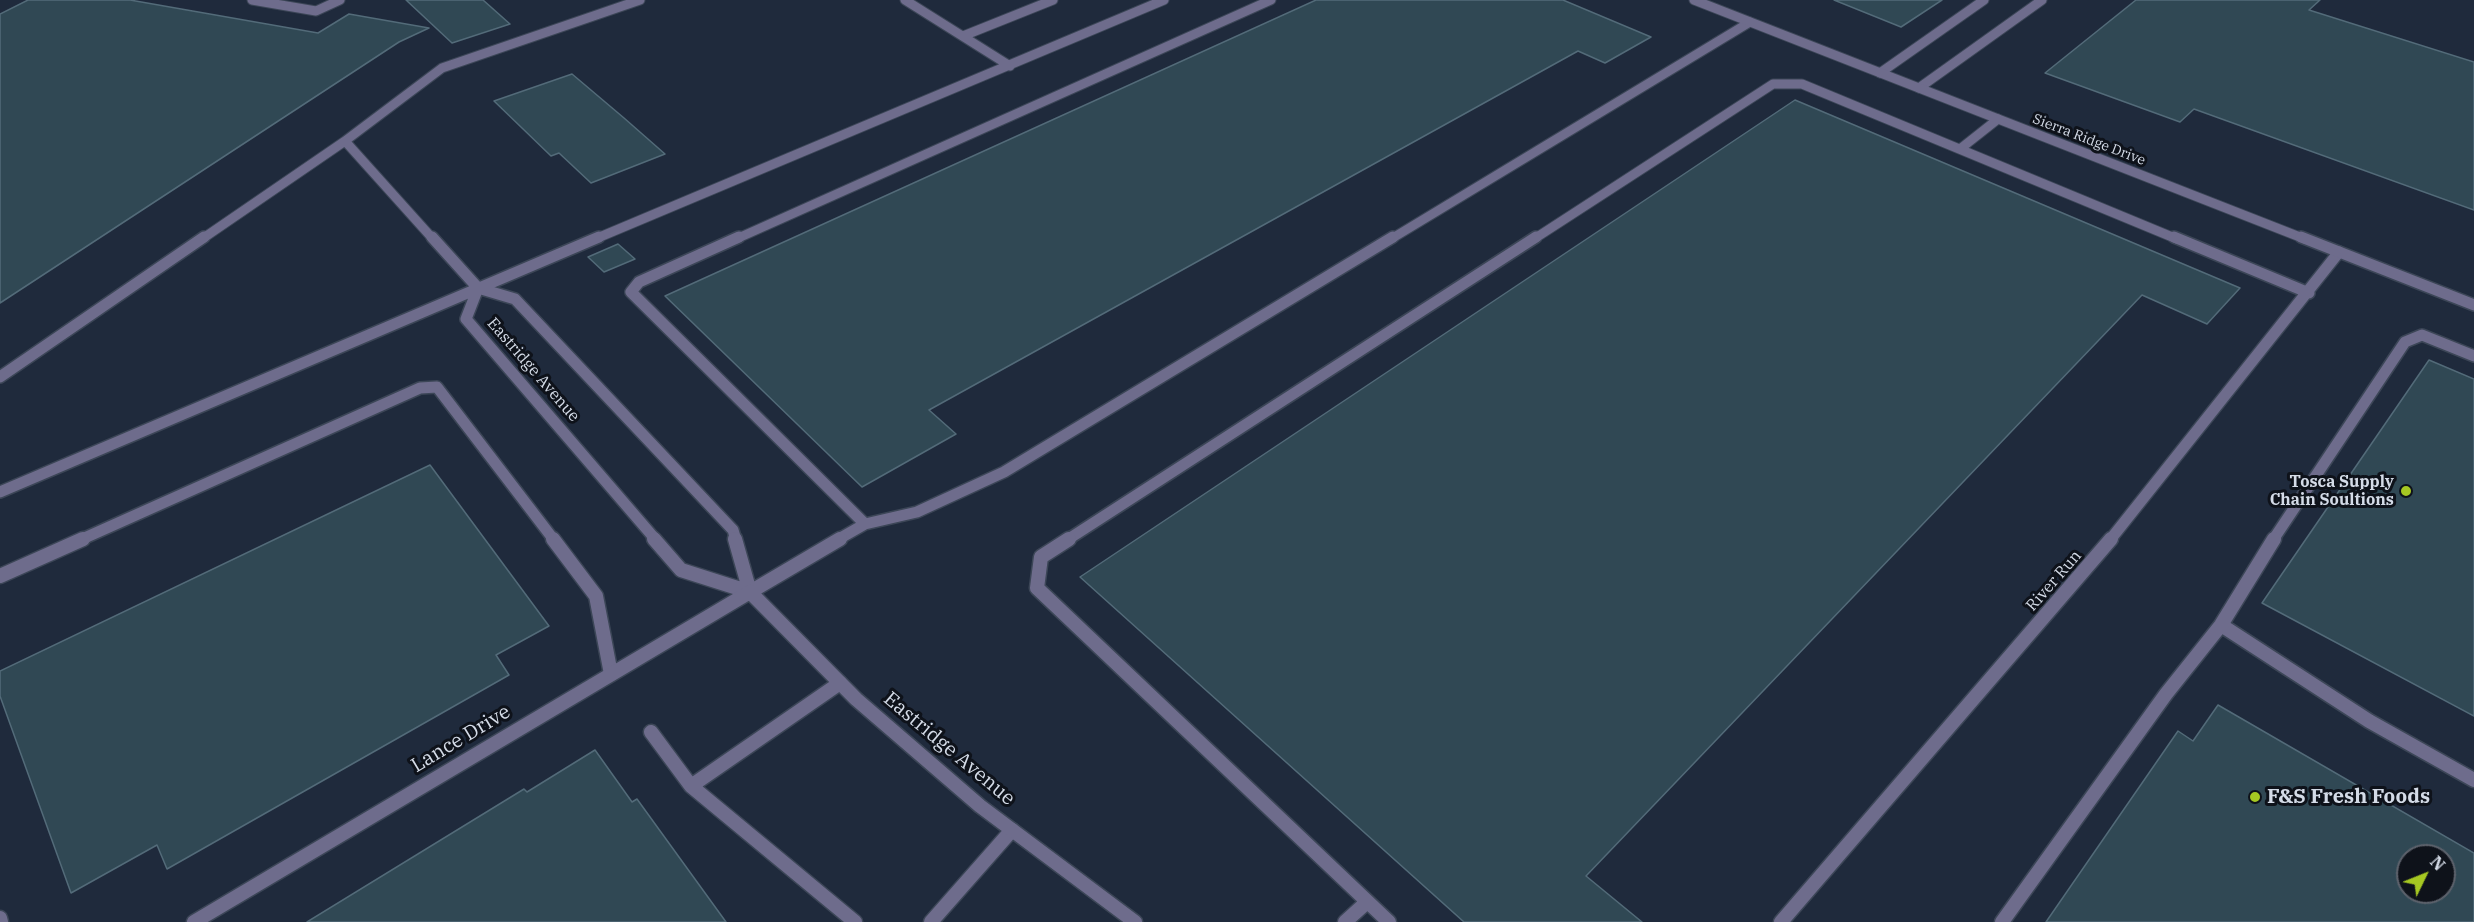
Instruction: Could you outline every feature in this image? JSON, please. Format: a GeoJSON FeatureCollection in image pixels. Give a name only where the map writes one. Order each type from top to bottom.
{"type":"FeatureCollection","features":[{"type":"Feature","properties":{"kind":"street"},"geometry":{"type":"LineString","coordinates":[[252,0],[316,11],[340,0]]}},
{"type":"Feature","properties":{"kind":"street"},"geometry":{"type":"LineString","coordinates":[[0,377],[345,141],[441,68],[640,0]]}},
{"type":"Feature","properties":{"kind":"street"},"geometry":{"type":"LineString","coordinates":[[906,0],[1010,66]]}},
{"type":"Feature","properties":{"kind":"street"},"geometry":{"type":"LineString","coordinates":[[963,36],[1053,0]]}},
{"type":"Feature","properties":{"kind":"street"},"geometry":{"type":"LineString","coordinates":[[0,492],[478,288],[1164,0]]}},
{"type":"Feature","properties":{"kind":"street"},"geometry":{"type":"LineString","coordinates":[[865,524],[631,292],[639,282],[1271,0]]}},
{"type":"Feature","properties":{"kind":"street","name":"Sierra Ridge Drive"},"geometry":{"type":"LineString","coordinates":[[1694,0],[2474,305]]}},
{"type":"Feature","properties":{"kind":"street"},"geometry":{"type":"LineString","coordinates":[[1880,73],[1984,0]]}},
{"type":"Feature","properties":{"kind":"street"},"geometry":{"type":"LineString","coordinates":[[1919,88],[2042,0]]}},
{"type":"Feature","properties":{"kind":"street","name":"Lance Drive"},"geometry":{"type":"LineString","coordinates":[[194,922],[865,524],[917,512],[1004,472],[1750,22]]}},
{"type":"Feature","properties":{"kind":"street"},"geometry":{"type":"LineString","coordinates":[[1389,922],[1037,588],[1041,557],[1773,84],[1802,84],[2309,293]]}},
{"type":"Feature","properties":{"kind":"street"},"geometry":{"type":"LineString","coordinates":[[1960,149],[1998,119]]}},
{"type":"Feature","properties":{"kind":"street"},"geometry":{"type":"LineString","coordinates":[[345,141],[478,288]]}},
{"type":"Feature","properties":{"kind":"street","name":"River Run"},"geometry":{"type":"LineString","coordinates":[[1781,922],[2093,561],[2309,293],[2339,252]]}},
{"type":"Feature","properties":{"kind":"street","name":"Eastridge Avenue"},"geometry":{"type":"LineString","coordinates":[[750,592],[733,530],[515,299],[478,288],[466,319],[681,570],[750,592],[840,682],[980,806],[1135,922]]}},
{"type":"Feature","properties":{"kind":"street"},"geometry":{"type":"LineString","coordinates":[[2002,922],[2166,694],[2221,625],[2405,342],[2422,335],[2474,356]]}},
{"type":"Feature","properties":{"kind":"street"},"geometry":{"type":"LineString","coordinates":[[0,576],[420,388],[437,387],[596,596],[611,674]]}},
{"type":"Feature","properties":{"kind":"street"},"geometry":{"type":"LineString","coordinates":[[2221,625],[2370,721],[2474,780]]}},
{"type":"Feature","properties":{"kind":"street"},"geometry":{"type":"LineString","coordinates":[[691,786],[840,682]]}},
{"type":"Feature","properties":{"kind":"street"},"geometry":{"type":"LineString","coordinates":[[651,732],[691,786],[855,922]]}},
{"type":"Feature","properties":{"kind":"street"},"geometry":{"type":"LineString","coordinates":[[931,922],[1012,830]]}},
{"type":"Feature","properties":{"kind":"street"},"geometry":{"type":"LineString","coordinates":[[1345,922],[1367,902]]}},
{"type":"Feature","properties":{"kind":"building"},"geometry":{"type":"Polygon","coordinates":[[[28,0],[130,0],[318,33],[349,14],[429,28],[399,42],[0,303],[0,14],[28,0]]]}},
{"type":"Feature","properties":{"kind":"building"},"geometry":{"type":"Polygon","coordinates":[[[406,0],[483,0],[510,24],[452,43],[406,0]]]}},
{"type":"Feature","properties":{"kind":"building"},"geometry":{"type":"Polygon","coordinates":[[[1316,0],[1563,0],[1651,37],[1605,63],[1578,51],[929,410],[956,434],[862,487],[665,296],[1316,0]]]}},
{"type":"Feature","properties":{"kind":"building"},"geometry":{"type":"Polygon","coordinates":[[[1834,0],[1942,0],[1901,27],[1834,0]]]}},
{"type":"Feature","properties":{"kind":"building"},"geometry":{"type":"Polygon","coordinates":[[[2136,0],[2320,0],[2309,10],[2474,62],[2474,210],[2194,109],[2180,122],[2045,73],[2136,0]]]}},
{"type":"Feature","properties":{"kind":"building"},"geometry":{"type":"Polygon","coordinates":[[[572,74],[665,154],[591,183],[559,153],[551,156],[494,101],[572,74]]]}},
{"type":"Feature","properties":{"kind":"building"},"geometry":{"type":"Polygon","coordinates":[[[1795,100],[2240,288],[2207,324],[2142,295],[1586,876],[1642,922],[1464,922],[1080,577],[1795,100]]]}},
{"type":"Feature","properties":{"kind":"building"},"geometry":{"type":"Polygon","coordinates":[[[618,244],[635,259],[604,272],[588,257],[618,244]]]}},
{"type":"Feature","properties":{"kind":"building","name":"Tosca Supply Chain Soultions"},"geometry":{"type":"Polygon","coordinates":[[[2429,360],[2474,379],[2474,716],[2262,603],[2429,360]]]}},
{"type":"Feature","properties":{"kind":"building"},"geometry":{"type":"Polygon","coordinates":[[[430,465],[549,626],[496,655],[509,675],[167,869],[157,845],[71,893],[0,696],[0,671],[430,465]]]}},
{"type":"Feature","properties":{"kind":"building","name":"F&S Fresh Foods"},"geometry":{"type":"Polygon","coordinates":[[[2218,705],[2474,853],[2474,922],[2046,922],[2178,731],[2193,741],[2218,705]]]}},
{"type":"Feature","properties":{"kind":"building"},"geometry":{"type":"Polygon","coordinates":[[[595,750],[632,802],[637,799],[726,922],[307,922],[524,789],[527,792],[595,750]]]}},
{"type":"Feature","properties":{"kind":"place","name":"Tosca Supply Chain Soultions"},"geometry":{"type":"Point","coordinates":[2406,491]}},
{"type":"Feature","properties":{"kind":"place","name":"F&S Fresh Foods"},"geometry":{"type":"Point","coordinates":[2255,797]}}]}
